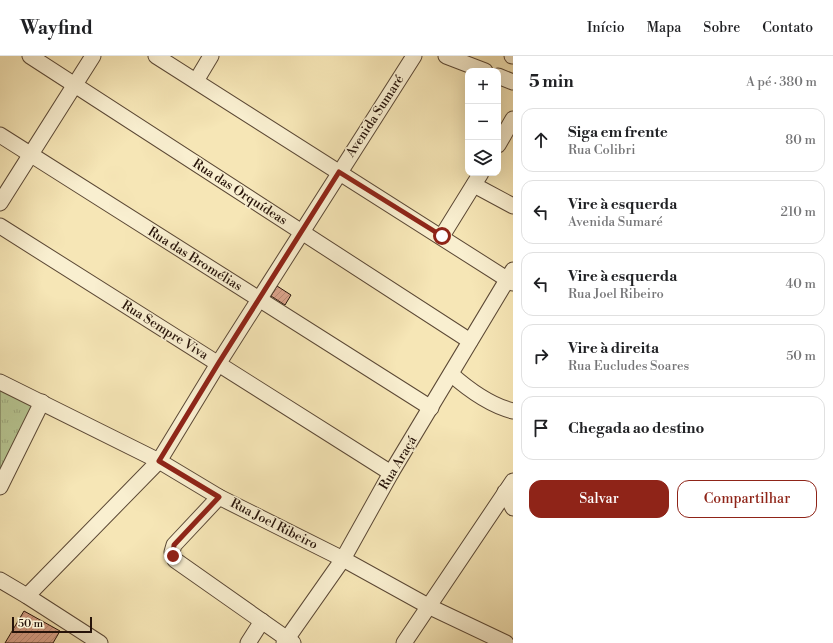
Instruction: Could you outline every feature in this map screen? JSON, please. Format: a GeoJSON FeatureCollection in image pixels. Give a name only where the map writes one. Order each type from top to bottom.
{"type":"FeatureCollection","features":[{"type":"Feature","properties":{"kind":"street","name":"Rua das Orquídeas"},"geometry":{"type":"LineString","coordinates":[[30,56],[470,341]]}},
{"type":"Feature","properties":{"kind":"street"},"geometry":{"type":"LineString","coordinates":[[0,203],[93,56]]}},
{"type":"Feature","properties":{"kind":"street"},"geometry":{"type":"LineString","coordinates":[[156,56],[339,172],[511,277]]}},
{"type":"Feature","properties":{"kind":"street"},"geometry":{"type":"LineString","coordinates":[[196,81],[211,56]]}},
{"type":"Feature","properties":{"kind":"street","name":"Avenida Sumaré"},"geometry":{"type":"LineString","coordinates":[[27,596],[159,461],[301,232],[414,56]]}},
{"type":"Feature","properties":{"kind":"street"},"geometry":{"type":"LineString","coordinates":[[446,56],[477,68]]}},
{"type":"Feature","properties":{"kind":"street"},"geometry":{"type":"LineString","coordinates":[[501,77],[513,82]]}},
{"type":"Feature","properties":{"kind":"street"},"geometry":{"type":"LineString","coordinates":[[501,140],[513,119]]}},
{"type":"Feature","properties":{"kind":"street","name":"Rua das Bromélias"},"geometry":{"type":"LineString","coordinates":[[0,135],[431,408]]}},
{"type":"Feature","properties":{"kind":"street"},"geometry":{"type":"LineString","coordinates":[[442,236],[478,179],[513,206]]}},
{"type":"Feature","properties":{"kind":"street","name":"Rua Sempre Viva"},"geometry":{"type":"LineString","coordinates":[[0,226],[391,473]]}},
{"type":"Feature","properties":{"kind":"street","name":"Rua Araçá"},"geometry":{"type":"LineString","coordinates":[[288,642],[343,559],[391,473],[470,341],[511,277]]}},
{"type":"Feature","properties":{"kind":"street"},"geometry":{"type":"LineString","coordinates":[[451,374],[472,392],[488,401],[513,411]]}},
{"type":"Feature","properties":{"kind":"street","name":"Rua Joel Ribeiro"},"geometry":{"type":"LineString","coordinates":[[0,382],[159,461],[219,497],[343,559],[428,606],[506,643]]}},
{"type":"Feature","properties":{"kind":"street"},"geometry":{"type":"LineString","coordinates":[[0,487],[42,402]]}},
{"type":"Feature","properties":{"kind":"street"},"geometry":{"type":"LineString","coordinates":[[509,487],[513,508]]}},
{"type":"Feature","properties":{"kind":"street"},"geometry":{"type":"LineString","coordinates":[[404,643],[509,487]]}},
{"type":"Feature","properties":{"kind":"street"},"geometry":{"type":"LineString","coordinates":[[219,497],[174,545],[173,556],[175,560],[262,621],[288,642]]}},
{"type":"Feature","properties":{"kind":"street"},"geometry":{"type":"LineString","coordinates":[[0,580],[100,643]]}},
{"type":"Feature","properties":{"kind":"street"},"geometry":{"type":"LineString","coordinates":[[248,643],[262,621]]}},
{"type":"Feature","properties":{"kind":"green space"},"geometry":{"type":"Polygon","coordinates":[[[0,388],[35,405],[0,475],[0,388]]]}},
{"type":"Feature","properties":{"kind":"building"},"geometry":{"type":"Polygon","coordinates":[[[277,286],[291,295],[285,305],[271,296],[277,286]]]}},
{"type":"Feature","properties":{"kind":"building"},"geometry":{"type":"Polygon","coordinates":[[[24,611],[60,631],[53,643],[5,643],[24,611]]]}},
{"type":"Feature","properties":{"kind":"route"},"geometry":{"type":"LineString","coordinates":[[173,556],[172,552],[174,545],[219,497],[159,461],[218,364],[339,172],[442,236]]}}]}
